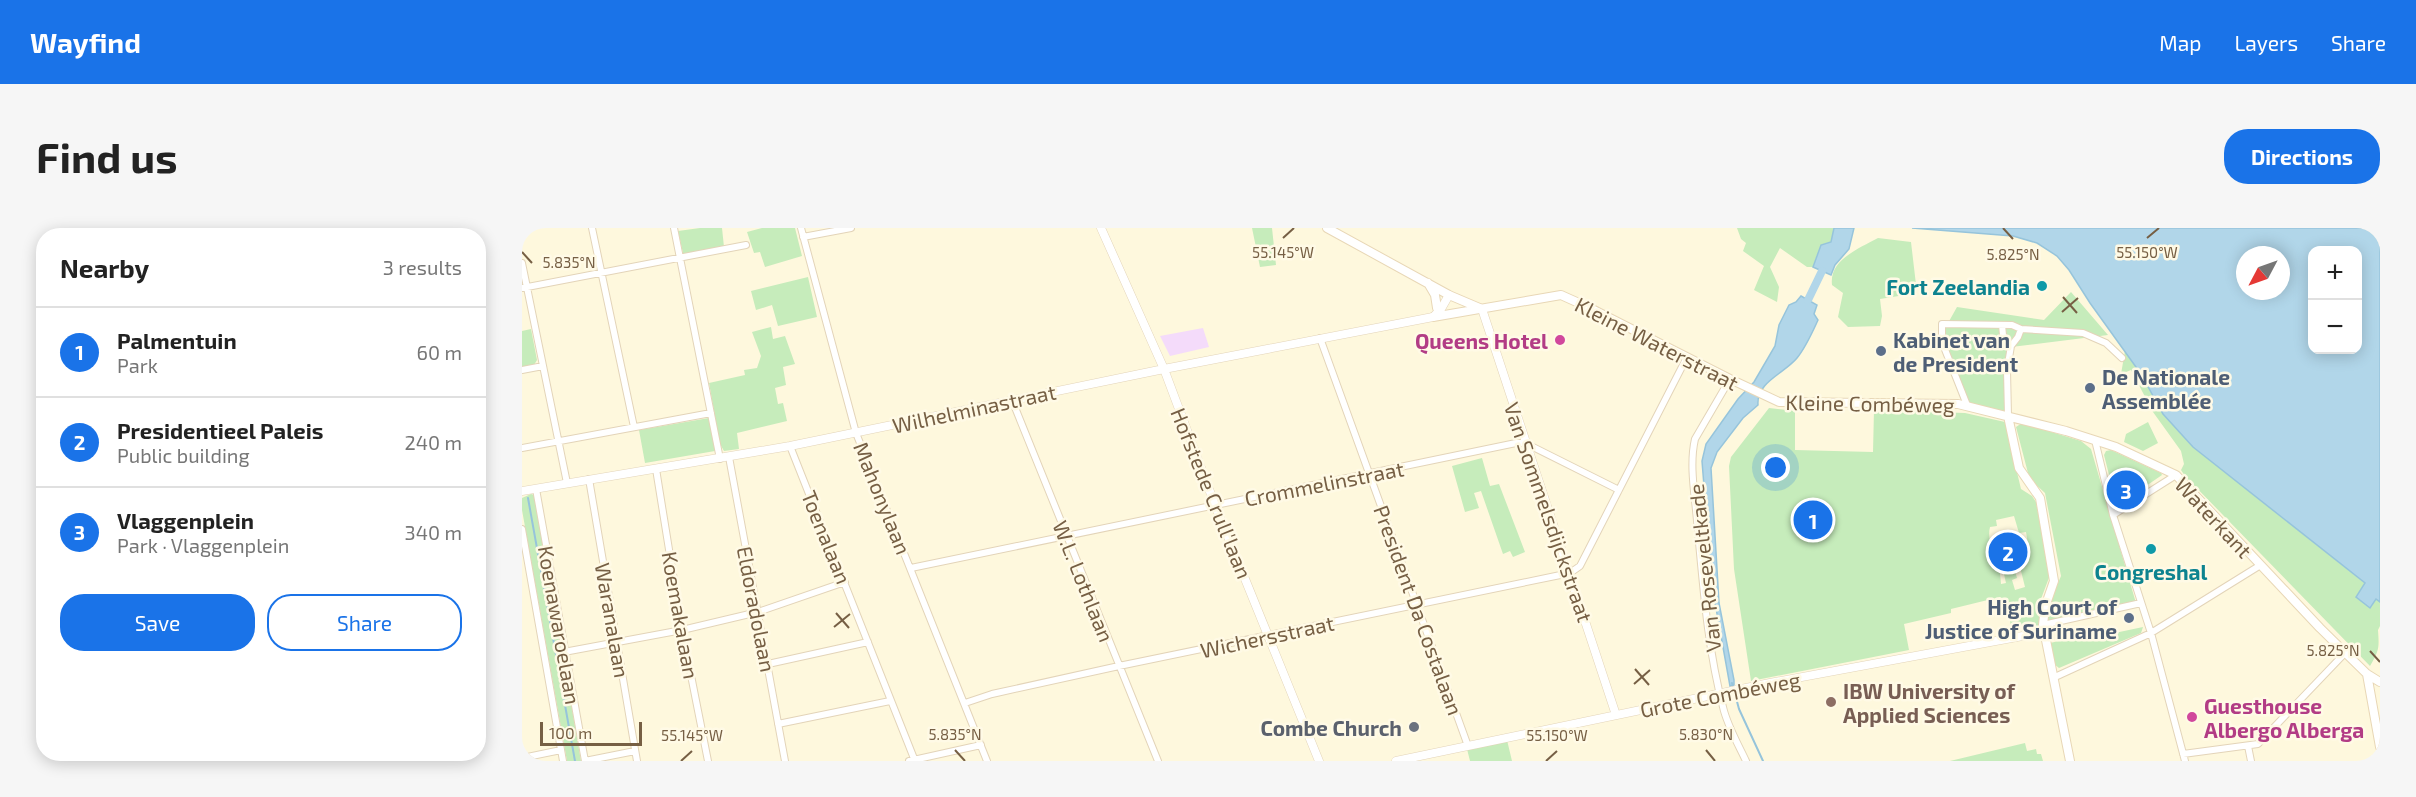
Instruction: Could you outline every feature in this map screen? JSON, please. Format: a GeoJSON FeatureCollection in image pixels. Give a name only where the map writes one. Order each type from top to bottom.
{"type":"FeatureCollection","features":[{"type":"Feature","properties":{"kind":"main road"},"geometry":{"type":"LineString","coordinates":[[1327,228],[1446,294],[1482,309]]}},
{"type":"Feature","properties":{"kind":"main road"},"geometry":{"type":"LineString","coordinates":[[1428,283],[1437,308]]}},
{"type":"Feature","properties":{"kind":"main road","name":"Kleine Waterstraat"},"geometry":{"type":"LineString","coordinates":[[1429,318],[1560,295],[1767,397]]}},
{"type":"Feature","properties":{"kind":"main road","name":"Kleine Combéweg"},"geometry":{"type":"LineString","coordinates":[[1767,397],[1788,403],[1921,402],[1967,405],[2008,416]]}},
{"type":"Feature","properties":{"kind":"main road"},"geometry":{"type":"LineString","coordinates":[[2008,416],[2019,468],[2040,498],[2055,581],[2045,607],[2044,628],[2070,761]]}},
{"type":"Feature","properties":{"kind":"main road","name":"Waterkant"},"geometry":{"type":"LineString","coordinates":[[2008,416],[2095,440],[2151,462],[2176,475],[2259,566],[2345,653],[2367,674],[2380,682]]}},
{"type":"Feature","properties":{"kind":"main road"},"geometry":{"type":"LineString","coordinates":[[2367,674],[2380,747]]}},
{"type":"Feature","properties":{"kind":"street"},"geometry":{"type":"LineString","coordinates":[[592,228],[634,427]]}},
{"type":"Feature","properties":{"kind":"street"},"geometry":{"type":"LineString","coordinates":[[674,228],[720,459]]}},
{"type":"Feature","properties":{"kind":"street","name":"Mahonylaan"},"geometry":{"type":"LineString","coordinates":[[801,228],[856,433],[987,761]]}},
{"type":"Feature","properties":{"kind":"street"},"geometry":{"type":"LineString","coordinates":[[803,237],[851,228]]}},
{"type":"Feature","properties":{"kind":"street","name":"Hofstede Crull'laan"},"geometry":{"type":"LineString","coordinates":[[1101,228],[1164,369],[1215,505],[1319,761]]}},
{"type":"Feature","properties":{"kind":"street"},"geometry":{"type":"LineString","coordinates":[[525,287],[746,245]]}},
{"type":"Feature","properties":{"kind":"street"},"geometry":{"type":"LineString","coordinates":[[522,263],[525,287],[567,483]]}},
{"type":"Feature","properties":{"kind":"street"},"geometry":{"type":"LineString","coordinates":[[1437,308],[1446,294]]}},
{"type":"Feature","properties":{"kind":"street"},"geometry":{"type":"LineString","coordinates":[[1429,318],[1444,306],[1446,294]]}},
{"type":"Feature","properties":{"kind":"street","name":"Wilhelminastraat"},"geometry":{"type":"LineString","coordinates":[[522,491],[720,459],[856,433],[1164,369],[1429,318],[1437,308]]}},
{"type":"Feature","properties":{"kind":"street","name":"Van Sommelsdijckstraat"},"geometry":{"type":"LineString","coordinates":[[1482,309],[1616,715]]}},
{"type":"Feature","properties":{"kind":"street"},"geometry":{"type":"LineString","coordinates":[[1967,405],[1942,342],[1942,324],[2012,325],[2021,329],[2083,333],[2106,343],[2122,358]]}},
{"type":"Feature","properties":{"kind":"street"},"geometry":{"type":"LineString","coordinates":[[2001,326],[2003,335],[2011,346]]}},
{"type":"Feature","properties":{"kind":"street"},"geometry":{"type":"LineString","coordinates":[[2008,416],[2007,370],[2011,346],[2018,338],[2021,329]]}},
{"type":"Feature","properties":{"kind":"street","name":"President Da Costalaan"},"geometry":{"type":"LineString","coordinates":[[1320,338],[1468,746]]}},
{"type":"Feature","properties":{"kind":"street"},"geometry":{"type":"LineString","coordinates":[[1570,573],[1580,566],[1687,357]]}},
{"type":"Feature","properties":{"kind":"street"},"geometry":{"type":"LineString","coordinates":[[522,370],[543,366]]}},
{"type":"Feature","properties":{"kind":"street","name":"Van Roseveltkade"},"geometry":{"type":"LineString","coordinates":[[1730,379],[1695,439],[1693,450],[1709,633],[1723,693],[1723,709],[1746,761]]}},
{"type":"Feature","properties":{"kind":"street","name":"W.L. Lothlaan"},"geometry":{"type":"LineString","coordinates":[[1012,400],[1158,761]]}},
{"type":"Feature","properties":{"kind":"street"},"geometry":{"type":"LineString","coordinates":[[522,448],[711,414]]}},
{"type":"Feature","properties":{"kind":"street"},"geometry":{"type":"LineString","coordinates":[[2095,440],[2113,515],[2151,633],[2184,758],[2259,744],[2345,653]]}},
{"type":"Feature","properties":{"kind":"street"},"geometry":{"type":"LineString","coordinates":[[1525,443],[1619,490]]}},
{"type":"Feature","properties":{"kind":"street","name":"Crommelinstraat"},"geometry":{"type":"LineString","coordinates":[[911,568],[1525,443]]}},
{"type":"Feature","properties":{"kind":"street","name":"Toenalaan"},"geometry":{"type":"LineString","coordinates":[[790,446],[913,761]]}},
{"type":"Feature","properties":{"kind":"street","name":"Eldoradolaan"},"geometry":{"type":"LineString","coordinates":[[729,457],[785,761]]}},
{"type":"Feature","properties":{"kind":"street","name":"Koemakalaan"},"geometry":{"type":"LineString","coordinates":[[656,469],[682,630],[708,761]]}},
{"type":"Feature","properties":{"kind":"street"},"geometry":{"type":"LineString","coordinates":[[2113,515],[2176,475]]}},
{"type":"Feature","properties":{"kind":"street","name":"Waranalaan"},"geometry":{"type":"LineString","coordinates":[[589,479],[637,761]]}},
{"type":"Feature","properties":{"kind":"street","name":"Koenawaroelaan"},"geometry":{"type":"LineString","coordinates":[[536,489],[585,761]]}},
{"type":"Feature","properties":{"kind":"street"},"geometry":{"type":"LineString","coordinates":[[522,529],[526,568],[563,761]]}},
{"type":"Feature","properties":{"kind":"street"},"geometry":{"type":"LineString","coordinates":[[2055,677],[2151,633],[2259,566]]}},
{"type":"Feature","properties":{"kind":"street","name":"Wichersstraat"},"geometry":{"type":"LineString","coordinates":[[965,703],[992,694],[1119,666],[1570,573]]}},
{"type":"Feature","properties":{"kind":"street"},"geometry":{"type":"LineString","coordinates":[[564,652],[682,630],[758,612],[845,582]]}},
{"type":"Feature","properties":{"kind":"street"},"geometry":{"type":"LineString","coordinates":[[2044,628],[2141,603]]}},
{"type":"Feature","properties":{"kind":"street","name":"Grote Combéweg"},"geometry":{"type":"LineString","coordinates":[[1396,761],[2044,628]]}},
{"type":"Feature","properties":{"kind":"street"},"geometry":{"type":"LineString","coordinates":[[768,664],[868,642]]}},
{"type":"Feature","properties":{"kind":"street"},"geometry":{"type":"LineString","coordinates":[[778,724],[890,701]]}},
{"type":"Feature","properties":{"kind":"street"},"geometry":{"type":"LineString","coordinates":[[913,761],[981,745]]}},
{"type":"Feature","properties":{"kind":"street"},"geometry":{"type":"LineString","coordinates":[[2248,746],[2251,761]]}},
{"type":"Feature","properties":{"kind":"street"},"geometry":{"type":"LineString","coordinates":[[522,758],[561,750]]}},
{"type":"Feature","properties":{"kind":"street"},"geometry":{"type":"LineString","coordinates":[[585,761],[635,751]]}},
{"type":"Feature","properties":{"kind":"shaded area"},"geometry":{"type":"Polygon","coordinates":[[[1203,328],[1209,347],[1170,356],[1160,336],[1203,328]]]}},
{"type":"Feature","properties":{"kind":"green space"},"geometry":{"type":"Polygon","coordinates":[[[722,228],[724,247],[686,255],[683,253],[678,231],[722,228]]]}},
{"type":"Feature","properties":{"kind":"green space"},"geometry":{"type":"Polygon","coordinates":[[[762,228],[795,228],[802,256],[765,267],[760,252],[754,253],[747,232],[762,228]]]}},
{"type":"Feature","properties":{"kind":"green space"},"geometry":{"type":"Polygon","coordinates":[[[1252,228],[1272,228],[1276,265],[1260,267],[1252,228]]]}},
{"type":"Feature","properties":{"kind":"green space"},"geometry":{"type":"Polygon","coordinates":[[[1737,228],[1834,228],[1831,242],[1817,255],[1813,267],[1807,267],[1780,248],[1770,267],[1779,287],[1777,302],[1754,290],[1764,266],[1743,251],[1746,243],[1741,239],[1737,228]]]}},
{"type":"Feature","properties":{"kind":"green space"},"geometry":{"type":"Polygon","coordinates":[[[1878,238],[1911,242],[1917,293],[1880,299],[1882,316],[1880,326],[1848,327],[1838,317],[1843,293],[1832,285],[1832,276],[1846,256],[1878,238]]]}},
{"type":"Feature","properties":{"kind":"green space"},"geometry":{"type":"Polygon","coordinates":[[[808,277],[817,317],[778,326],[772,305],[756,310],[751,291],[808,277]]]}},
{"type":"Feature","properties":{"kind":"green space"},"geometry":{"type":"Polygon","coordinates":[[[2071,292],[2108,335],[2011,347],[2008,416],[1967,405],[1942,340],[1943,332],[1957,307],[2044,320],[2071,292]]]}},
{"type":"Feature","properties":{"kind":"green space"},"geometry":{"type":"Polygon","coordinates":[[[771,327],[773,339],[785,336],[795,364],[783,367],[786,385],[775,388],[778,404],[783,403],[787,421],[737,433],[739,449],[724,451],[720,444],[709,383],[745,375],[744,370],[757,368],[761,356],[752,332],[771,327]]]}},
{"type":"Feature","properties":{"kind":"green space"},"geometry":{"type":"Polygon","coordinates":[[[531,329],[537,360],[534,365],[522,367],[522,331],[531,329]]]}},
{"type":"Feature","properties":{"kind":"green space"},"geometry":{"type":"Polygon","coordinates":[[[2125,351],[2141,374],[2163,414],[2193,447],[2366,584],[2356,596],[2376,599],[2380,602],[2378,648],[2370,666],[2185,476],[2181,470],[2184,464],[2181,451],[2153,412],[2131,370],[2121,374],[2125,351]]]}},
{"type":"Feature","properties":{"kind":"green space"},"geometry":{"type":"Polygon","coordinates":[[[1769,408],[1795,411],[1795,450],[1873,452],[1874,410],[1965,413],[2005,422],[2021,489],[2032,496],[2036,502],[2050,575],[2038,607],[2040,624],[2037,630],[2030,630],[2026,624],[2011,626],[2006,602],[2000,597],[1951,609],[1951,613],[1904,624],[1909,650],[1751,681],[1734,569],[1729,466],[1731,457],[1769,408]],[[2014,516],[1996,520],[1997,526],[1990,527],[1989,531],[1995,562],[1999,563],[2001,584],[2006,583],[2004,574],[2007,571],[2015,571],[2017,578],[2012,580],[2015,590],[2025,587],[2017,555],[2023,553],[2021,545],[2028,544],[2026,532],[2019,533],[2014,516]]]}},
{"type":"Feature","properties":{"kind":"green space"},"geometry":{"type":"Polygon","coordinates":[[[709,418],[715,451],[645,463],[639,430],[709,418]]]}},
{"type":"Feature","properties":{"kind":"green space"},"geometry":{"type":"Polygon","coordinates":[[[2148,422],[2158,443],[2143,451],[2124,442],[2126,434],[2148,422]]]}},
{"type":"Feature","properties":{"kind":"green space"},"geometry":{"type":"Polygon","coordinates":[[[2022,423],[2081,441],[2091,449],[2136,603],[2047,623],[2048,607],[2061,576],[2045,493],[2032,481],[2028,473],[2016,427],[2022,423]]]}},
{"type":"Feature","properties":{"kind":"green space"},"geometry":{"type":"Polygon","coordinates":[[[2111,450],[2162,475],[2117,506],[2104,455],[2106,451],[2111,450]]]}},
{"type":"Feature","properties":{"kind":"green space"},"geometry":{"type":"Polygon","coordinates":[[[1482,458],[1490,486],[1499,484],[1525,552],[1513,557],[1510,551],[1503,554],[1481,491],[1474,493],[1479,508],[1465,512],[1452,466],[1482,458]]]}},
{"type":"Feature","properties":{"kind":"green space"},"geometry":{"type":"Polygon","coordinates":[[[534,495],[537,506],[581,761],[567,761],[522,510],[522,498],[534,495]]]}},
{"type":"Feature","properties":{"kind":"green space"},"geometry":{"type":"Polygon","coordinates":[[[2143,627],[2141,633],[2059,668],[2054,664],[2050,643],[2076,637],[2077,641],[2143,627]]]}},
{"type":"Feature","properties":{"kind":"green space"},"geometry":{"type":"Polygon","coordinates":[[[1507,740],[1512,761],[1470,761],[1467,749],[1507,740]]]}},
{"type":"Feature","properties":{"kind":"green space"},"geometry":{"type":"Polygon","coordinates":[[[2025,743],[2027,751],[2036,749],[2043,761],[1950,761],[2025,743]]]}},
{"type":"Feature","properties":{"kind":"water"},"geometry":{"type":"Polygon","coordinates":[[[1834,228],[1854,228],[1849,249],[1835,265],[1831,275],[1813,267],[1821,245],[1831,242],[1834,228]]]}},
{"type":"Feature","properties":{"kind":"water"},"geometry":{"type":"Polygon","coordinates":[[[1912,228],[2380,228],[2380,602],[2376,599],[2370,608],[2356,597],[2365,583],[2193,447],[2163,414],[2141,374],[2069,270],[2057,256],[2037,243],[2013,236],[1912,228]]]}},
{"type":"Feature","properties":{"kind":"water"},"geometry":{"type":"Polygon","coordinates":[[[1801,296],[1817,305],[1814,314],[1818,320],[1809,340],[1797,358],[1766,384],[1759,397],[1758,405],[1743,418],[1717,452],[1711,468],[1719,603],[1734,680],[1734,685],[1730,686],[1712,586],[1702,461],[1706,444],[1738,399],[1754,382],[1775,346],[1779,325],[1789,305],[1801,296]]]}},
{"type":"Feature","properties":{"kind":"waterway"},"geometry":{"type":"LineString","coordinates":[[1808,300],[1822,271]]}},
{"type":"Feature","properties":{"kind":"waterway"},"geometry":{"type":"LineString","coordinates":[[528,498],[575,761]]}},
{"type":"Feature","properties":{"kind":"waterway"},"geometry":{"type":"LineString","coordinates":[[1732,683],[1739,709],[1763,761]]}},
{"type":"Feature","properties":{"kind":"place","name":"Fort Zeelandia"},"geometry":{"type":"Point","coordinates":[2042,286]}},
{"type":"Feature","properties":{"kind":"place","name":"Queens Hotel"},"geometry":{"type":"Point","coordinates":[1560,340]}},
{"type":"Feature","properties":{"kind":"place","name":"Kabinet van de President"},"geometry":{"type":"Point","coordinates":[1881,351]}},
{"type":"Feature","properties":{"kind":"place","name":"De Nationale Assemblée"},"geometry":{"type":"Point","coordinates":[2090,388]}},
{"type":"Feature","properties":{"kind":"place","name":"Vlaggenplein"},"geometry":{"type":"Point","coordinates":[2126,490]}},
{"type":"Feature","properties":{"kind":"place","name":"Palmentuin"},"geometry":{"type":"Point","coordinates":[1813,520]}},
{"type":"Feature","properties":{"kind":"place","name":"Congreshal"},"geometry":{"type":"Point","coordinates":[2151,549]}},
{"type":"Feature","properties":{"kind":"place","name":"Presidentieel Paleis"},"geometry":{"type":"Point","coordinates":[2008,552]}},
{"type":"Feature","properties":{"kind":"place","name":"High Court of Justice of Suriname"},"geometry":{"type":"Point","coordinates":[2129,618]}},
{"type":"Feature","properties":{"kind":"place","name":"IBW University of Applied Sciences"},"geometry":{"type":"Point","coordinates":[1831,702]}},
{"type":"Feature","properties":{"kind":"place","name":"Guesthouse Albergo Alberga"},"geometry":{"type":"Point","coordinates":[2192,717]}},
{"type":"Feature","properties":{"kind":"place","name":"Combe Church"},"geometry":{"type":"Point","coordinates":[1414,727]}}]}
